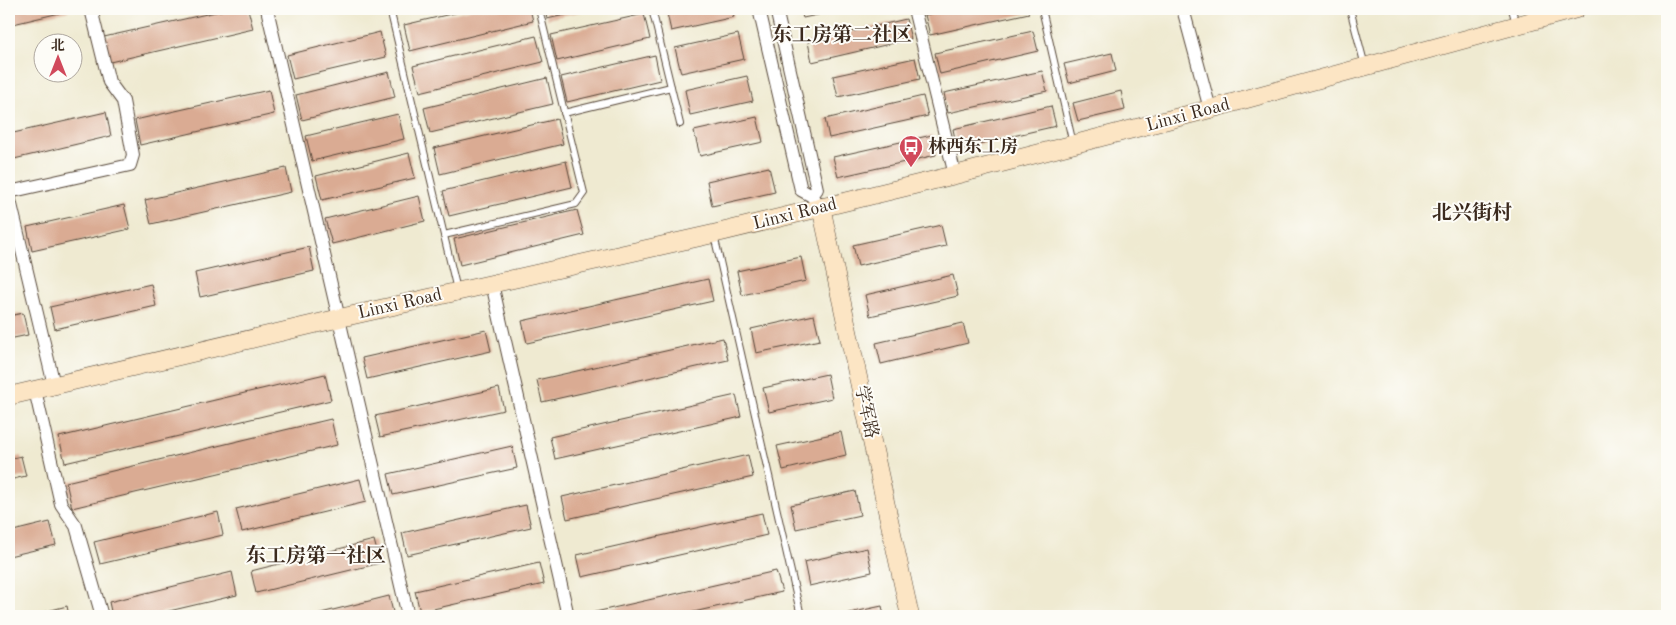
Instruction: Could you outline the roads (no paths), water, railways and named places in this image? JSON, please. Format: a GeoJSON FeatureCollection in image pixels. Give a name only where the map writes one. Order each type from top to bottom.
{"type":"FeatureCollection","features":[{"type":"Feature","properties":{"kind":"main road","name":"Linxi Road"},"geometry":{"type":"LineString","coordinates":[[9,396],[340,318],[714,234],[817,201],[955,175],[1365,67],[1514,17],[1576,9]]}},
{"type":"Feature","properties":{"kind":"main road","name":"学军路"},"geometry":{"type":"LineString","coordinates":[[817,201],[910,616]]}},
{"type":"Feature","properties":{"kind":"street"},"geometry":{"type":"LineString","coordinates":[[54,385],[9,194],[130,165],[133,155],[123,101],[109,82],[92,9]]}},
{"type":"Feature","properties":{"kind":"street"},"geometry":{"type":"LineString","coordinates":[[268,9],[408,616]]}},
{"type":"Feature","properties":{"kind":"street"},"geometry":{"type":"LineString","coordinates":[[759,9],[801,190],[817,201]]}},
{"type":"Feature","properties":{"kind":"street"},"geometry":{"type":"LineString","coordinates":[[776,9],[817,189],[817,201]]}},
{"type":"Feature","properties":{"kind":"street"},"geometry":{"type":"LineString","coordinates":[[914,9],[955,175]]}},
{"type":"Feature","properties":{"kind":"street"},"geometry":{"type":"LineString","coordinates":[[1183,9],[1210,109]]}},
{"type":"Feature","properties":{"kind":"street"},"geometry":{"type":"LineString","coordinates":[[492,284],[568,616]]}},
{"type":"Feature","properties":{"kind":"street"},"geometry":{"type":"LineString","coordinates":[[35,390],[61,504],[76,526],[102,616]]}},
{"type":"Feature","properties":{"kind":"lane"},"geometry":{"type":"LineString","coordinates":[[390,9],[457,292]]}},
{"type":"Feature","properties":{"kind":"lane"},"geometry":{"type":"LineString","coordinates":[[444,235],[576,204],[584,193],[539,9]]}},
{"type":"Feature","properties":{"kind":"lane"},"geometry":{"type":"LineString","coordinates":[[652,9],[680,124]]}},
{"type":"Feature","properties":{"kind":"lane"},"geometry":{"type":"LineString","coordinates":[[1042,9],[1073,145]]}},
{"type":"Feature","properties":{"kind":"lane"},"geometry":{"type":"LineString","coordinates":[[1350,9],[1365,67]]}},
{"type":"Feature","properties":{"kind":"lane"},"geometry":{"type":"LineString","coordinates":[[564,113],[671,87]]}},
{"type":"Feature","properties":{"kind":"lane"},"geometry":{"type":"LineString","coordinates":[[714,234],[801,616]]}},
{"type":"Feature","properties":{"kind":"place","name":"林西东工房"},"geometry":{"type":"Point","coordinates":[911,168]}},
{"type":"Feature","properties":{"kind":"district","name":"东工房第二社区"},"geometry":{"type":"Point","coordinates":[842,36]}},
{"type":"Feature","properties":{"kind":"district","name":"北兴街村"},"geometry":{"type":"Point","coordinates":[1472,214]}},
{"type":"Feature","properties":{"kind":"district","name":"东工房第一社区"},"geometry":{"type":"Point","coordinates":[316,557]}}]}
